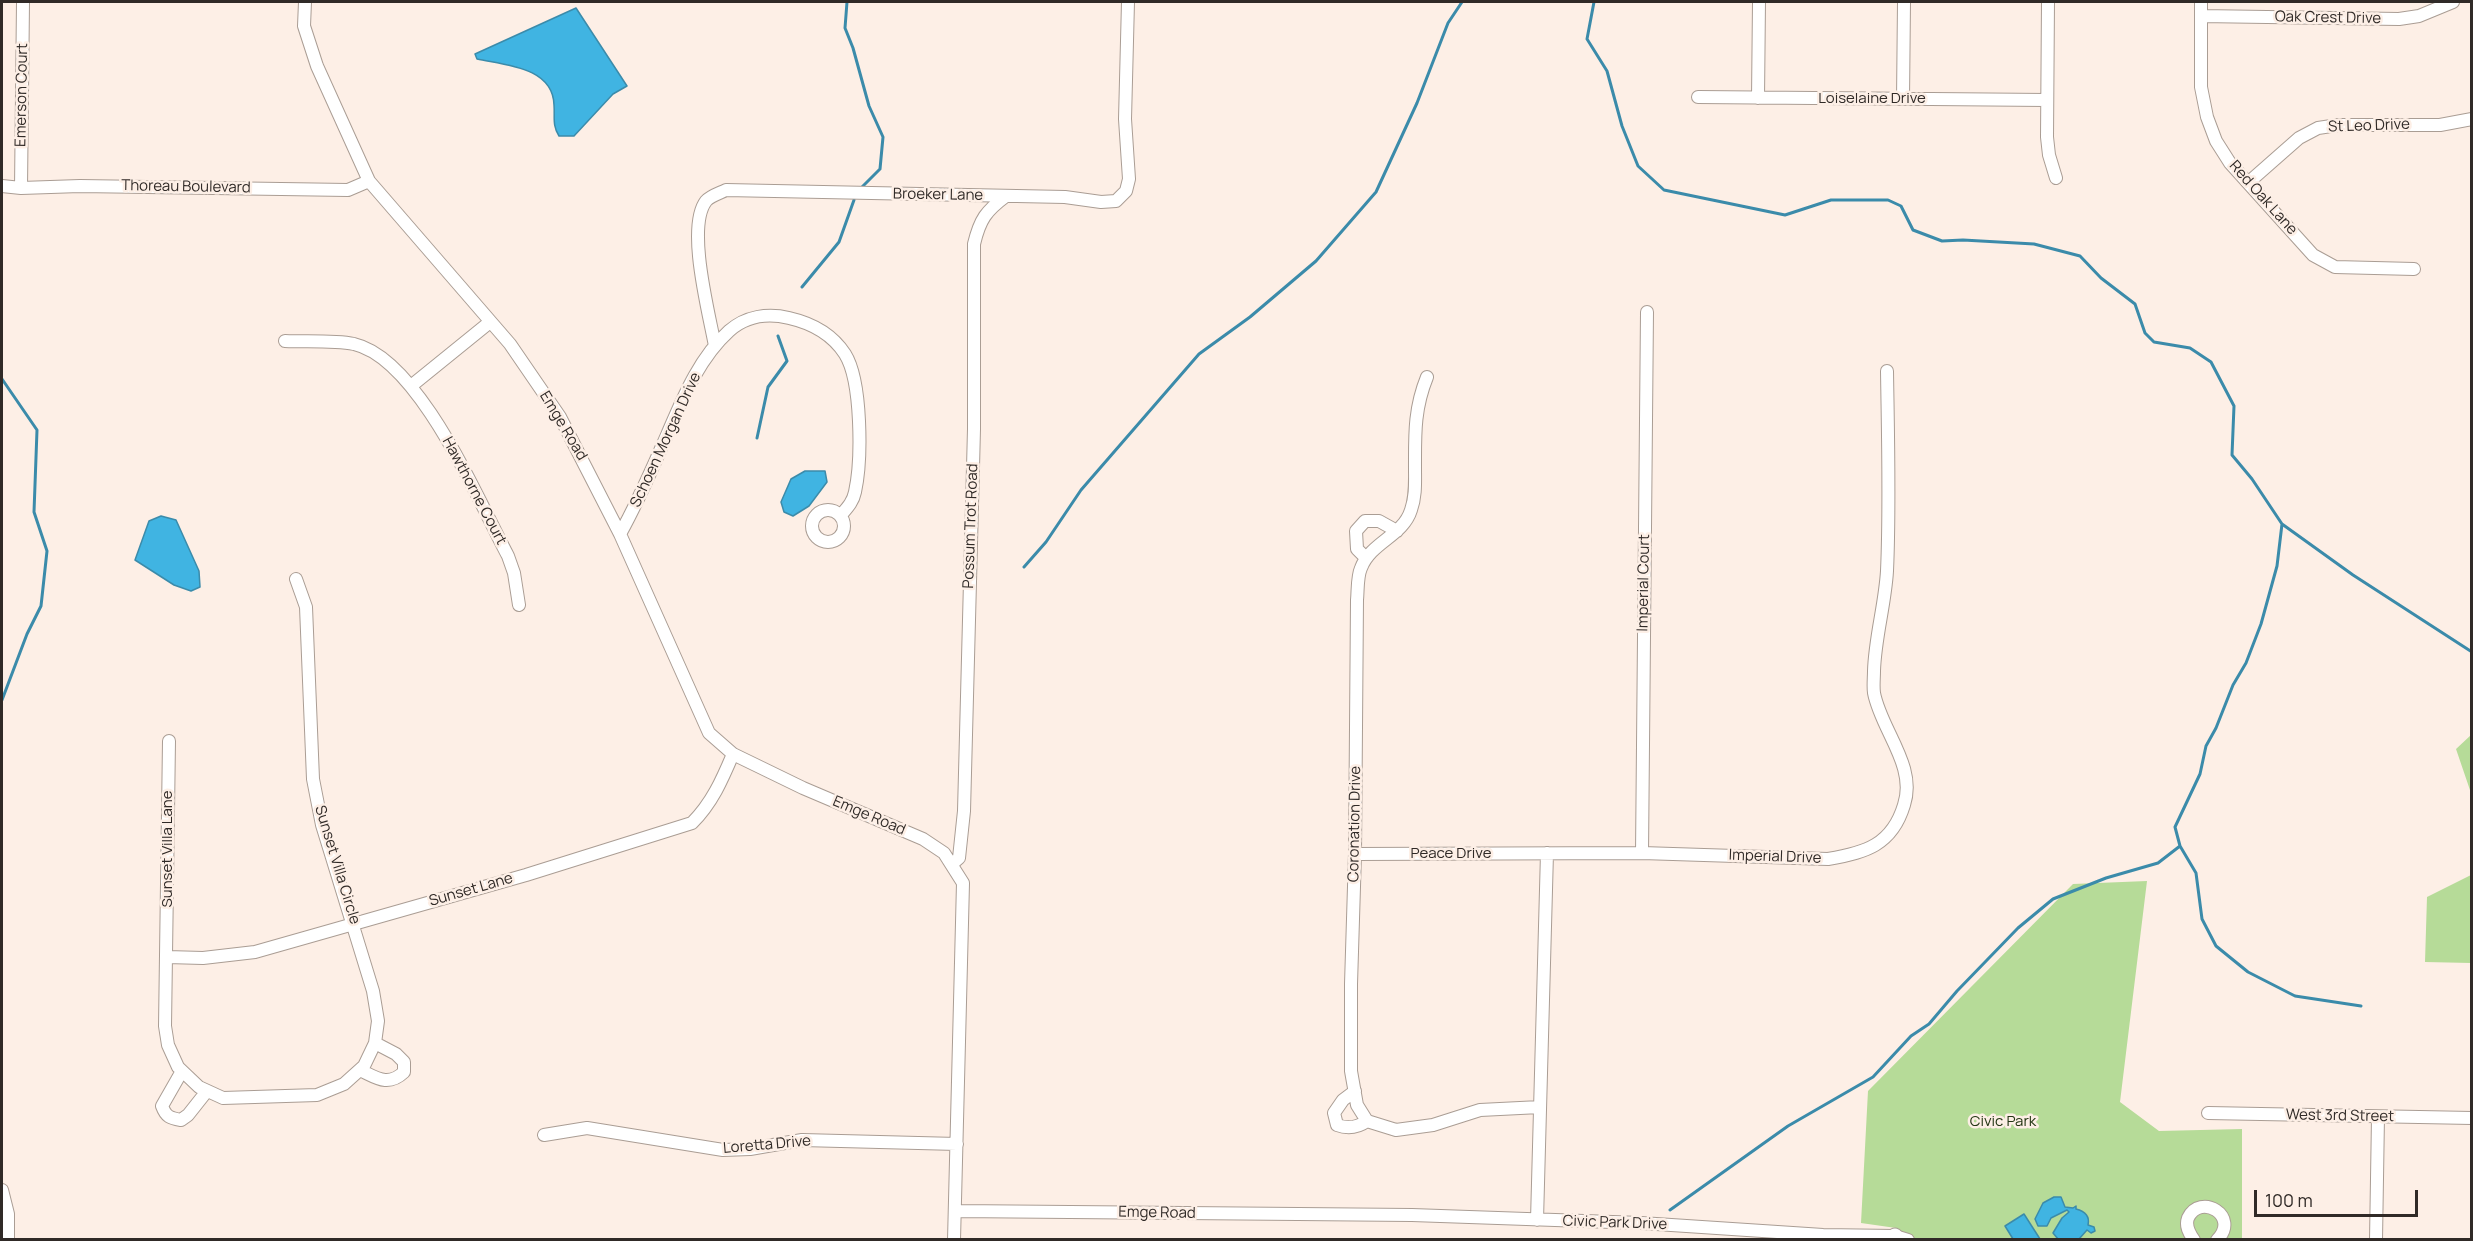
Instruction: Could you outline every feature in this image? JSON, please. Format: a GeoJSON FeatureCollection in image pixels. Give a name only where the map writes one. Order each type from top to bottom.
{"type":"FeatureCollection","features":[{"type":"Feature","properties":{"kind":"street","name":"Emerson Court"},"geometry":{"type":"LineString","coordinates":[[21,188],[23,2]]}},
{"type":"Feature","properties":{"kind":"street","name":"Emge Road"},"geometry":{"type":"LineString","coordinates":[[305,2],[304,26],[317,66],[369,181],[510,344],[560,417],[620,534],[709,733],[734,754],[803,788],[923,839],[945,853],[963,883],[956,1211],[1412,1215],[1537,1220]]}},
{"type":"Feature","properties":{"kind":"street","name":"Broeker Lane"},"geometry":{"type":"LineString","coordinates":[[715,346],[697,239],[700,213],[707,200],[726,190],[1065,197],[1101,202],[1116,201],[1126,191],[1129,179],[1125,118],[1128,2]]}},
{"type":"Feature","properties":{"kind":"street"},"geometry":{"type":"LineString","coordinates":[[1758,98],[1759,2]]}},
{"type":"Feature","properties":{"kind":"street"},"geometry":{"type":"LineString","coordinates":[[1903,99],[1904,2]]}},
{"type":"Feature","properties":{"kind":"street"},"geometry":{"type":"LineString","coordinates":[[2048,2],[2049,154],[2056,178]]}},
{"type":"Feature","properties":{"kind":"street","name":"Red Oak Lane"},"geometry":{"type":"LineString","coordinates":[[2201,2],[2201,87],[2207,117],[2216,141],[2225,156],[2313,255],[2335,267],[2414,269]]}},
{"type":"Feature","properties":{"kind":"street","name":"Oak Crest Drive"},"geometry":{"type":"LineString","coordinates":[[2200,16],[2399,19],[2419,16],[2453,2]]}},
{"type":"Feature","properties":{"kind":"street","name":"Loiselaine Drive"},"geometry":{"type":"LineString","coordinates":[[1698,97],[2047,100]]}},
{"type":"Feature","properties":{"kind":"street","name":"St Leo Drive"},"geometry":{"type":"LineString","coordinates":[[2248,182],[2299,138],[2318,128],[2338,125],[2440,125],[2472,119]]}},
{"type":"Feature","properties":{"kind":"street","name":"Thoreau Boulevard"},"geometry":{"type":"LineString","coordinates":[[2,186],[348,190],[369,181]]}},
{"type":"Feature","properties":{"kind":"street","name":"Possum Trot Road"},"geometry":{"type":"LineString","coordinates":[[952,864],[958,858],[964,811],[964,741],[974,429],[974,244],[978,224],[988,209],[1006,196]]}},
{"type":"Feature","properties":{"kind":"street","name":"Imperial Court"},"geometry":{"type":"LineString","coordinates":[[1642,853],[1647,312]]}},
{"type":"Feature","properties":{"kind":"street","name":"Schoen Morgan Drive"},"geometry":{"type":"LineString","coordinates":[[620,534],[636,504],[687,389],[715,346],[730,329],[745,320],[761,315],[779,315],[804,322],[837,343],[846,355],[856,382],[858,447],[855,493],[841,515]]}},
{"type":"Feature","properties":{"kind":"street"},"geometry":{"type":"LineString","coordinates":[[411,386],[490,322]]}},
{"type":"Feature","properties":{"kind":"street","name":"Hawthorne Court"},"geometry":{"type":"LineString","coordinates":[[285,341],[354,344],[375,353],[411,386],[438,422],[508,556],[514,573],[519,605]]}},
{"type":"Feature","properties":{"kind":"street","name":"Imperial Drive"},"geometry":{"type":"LineString","coordinates":[[1547,853],[1642,853],[1828,859],[1851,855],[1873,847],[1885,838],[1901,814],[1907,786],[1904,770],[1874,693],[1875,654],[1887,573],[1887,371]]}},
{"type":"Feature","properties":{"kind":"street"},"geometry":{"type":"LineString","coordinates":[[1397,531],[1379,521],[1365,521],[1356,531],[1357,549],[1366,558],[1404,525],[1414,498],[1415,420],[1418,399],[1427,377]]}},
{"type":"Feature","properties":{"kind":"street","name":"Coronation Drive"},"geometry":{"type":"LineString","coordinates":[[1366,558],[1359,570],[1357,600],[1351,1071],[1357,1106],[1367,1120]]}},
{"type":"Feature","properties":{"kind":"street","name":"Sunset Villa Circle"},"geometry":{"type":"LineString","coordinates":[[167,957],[165,1026],[168,1045],[182,1071],[191,1081],[223,1098],[317,1095],[344,1084],[360,1070],[375,1043],[378,1021],[374,991],[322,825],[313,779],[306,607],[296,579]]}},
{"type":"Feature","properties":{"kind":"street","name":"Sunset Villa Lane"},"geometry":{"type":"LineString","coordinates":[[167,957],[169,741]]}},
{"type":"Feature","properties":{"kind":"street","name":"Sunset Lane"},"geometry":{"type":"LineString","coordinates":[[167,957],[203,958],[255,952],[692,823],[706,809],[717,791],[734,754]]}},
{"type":"Feature","properties":{"kind":"street"},"geometry":{"type":"LineString","coordinates":[[1537,1220],[1547,853]]}},
{"type":"Feature","properties":{"kind":"street","name":"Peace Drive"},"geometry":{"type":"LineString","coordinates":[[1355,854],[1547,853]]}},
{"type":"Feature","properties":{"kind":"street"},"geometry":{"type":"LineString","coordinates":[[360,1070],[387,1081],[396,1080],[404,1072],[404,1062],[396,1054],[375,1043]]}},
{"type":"Feature","properties":{"kind":"street"},"geometry":{"type":"LineString","coordinates":[[182,1071],[162,1106],[165,1114],[181,1120],[188,1115],[207,1090]]}},
{"type":"Feature","properties":{"kind":"street"},"geometry":{"type":"LineString","coordinates":[[1355,1091],[1343,1100],[1334,1113],[1337,1125],[1347,1129],[1362,1125],[1367,1120],[1396,1130],[1433,1125],[1480,1110],[1540,1107]]}},
{"type":"Feature","properties":{"kind":"street","name":"West 3rd Street"},"geometry":{"type":"LineString","coordinates":[[2208,1113],[2472,1118]]}},
{"type":"Feature","properties":{"kind":"street"},"geometry":{"type":"LineString","coordinates":[[2376,1239],[2378,1117]]}},
{"type":"Feature","properties":{"kind":"street","name":"Loretta Drive"},"geometry":{"type":"LineString","coordinates":[[544,1135],[587,1128],[723,1150],[750,1149],[802,1140],[957,1144]]}},
{"type":"Feature","properties":{"kind":"street"},"geometry":{"type":"LineString","coordinates":[[2,1190],[8,1214],[8,1239]]}},
{"type":"Feature","properties":{"kind":"street"},"geometry":{"type":"LineString","coordinates":[[2194,1239],[2187,1229],[2187,1222],[2193,1211],[2204,1206],[2215,1209],[2223,1217],[2223,1238]]}},
{"type":"Feature","properties":{"kind":"street"},"geometry":{"type":"LineString","coordinates":[[954,1239],[956,1211]]}},
{"type":"Feature","properties":{"kind":"street","name":"Civic Park Drive"},"geometry":{"type":"LineString","coordinates":[[1537,1220],[1654,1224],[1899,1238]]}},
{"type":"Feature","properties":{"kind":"green space"},"geometry":{"type":"Polygon","coordinates":[[[2471,735],[2471,793],[2456,749],[2471,735]]]}},
{"type":"Feature","properties":{"kind":"green space"},"geometry":{"type":"Polygon","coordinates":[[[2471,875],[2471,963],[2425,962],[2427,897],[2471,875]]]}},
{"type":"Feature","properties":{"kind":"green space","name":"Civic Park"},"geometry":{"type":"Polygon","coordinates":[[[2147,881],[2120,1102],[2159,1131],[2242,1129],[2242,1239],[1894,1240],[1896,1228],[1861,1223],[1868,1091],[2073,884],[2147,881]]]}},
{"type":"Feature","properties":{"kind":"water"},"geometry":{"type":"Polygon","coordinates":[[[576,8],[627,86],[613,94],[574,136],[559,136],[555,125],[552,92],[537,75],[513,66],[477,59],[475,54],[576,8]]]}},
{"type":"Feature","properties":{"kind":"water"},"geometry":{"type":"Polygon","coordinates":[[[805,471],[825,471],[827,482],[809,506],[793,516],[784,512],[781,502],[791,479],[805,471]]]}},
{"type":"Feature","properties":{"kind":"water"},"geometry":{"type":"Polygon","coordinates":[[[161,516],[176,520],[199,571],[200,587],[191,591],[174,585],[135,560],[149,521],[161,516]]]}},
{"type":"Feature","properties":{"kind":"water"},"geometry":{"type":"Polygon","coordinates":[[[2054,1197],[2061,1197],[2065,1207],[2076,1206],[2076,1209],[2086,1214],[2088,1225],[2094,1227],[2095,1231],[2091,1233],[2087,1230],[2079,1239],[2058,1239],[2053,1233],[2062,1218],[2069,1212],[2067,1210],[2051,1218],[2047,1226],[2038,1226],[2035,1219],[2043,1203],[2054,1197]]]}},
{"type":"Feature","properties":{"kind":"water"},"geometry":{"type":"Polygon","coordinates":[[[2024,1214],[2040,1239],[2013,1239],[2005,1226],[2024,1214]]]}},
{"type":"Feature","properties":{"kind":"waterway"},"geometry":{"type":"LineString","coordinates":[[847,2],[845,28],[869,106],[883,137],[880,169],[860,189]]}},
{"type":"Feature","properties":{"kind":"waterway"},"geometry":{"type":"LineString","coordinates":[[1024,567],[1046,542],[1081,490],[1199,354],[1250,317],[1316,261],[1376,192],[1417,103],[1448,23],[1462,2]]}},
{"type":"Feature","properties":{"kind":"waterway"},"geometry":{"type":"LineString","coordinates":[[1594,2],[1587,39],[1607,71],[1622,126],[1638,166],[1664,190],[1785,215],[1831,200],[1888,200],[1901,206],[1913,230],[1942,241],[2034,244],[2080,256],[2101,278],[2135,304],[2145,333],[2154,342],[2190,348],[2211,362],[2234,406],[2232,455],[2252,479],[2282,524],[2353,575],[2472,652]]}},
{"type":"Feature","properties":{"kind":"waterway"},"geometry":{"type":"LineString","coordinates":[[802,287],[839,242],[854,200]]}},
{"type":"Feature","properties":{"kind":"waterway"},"geometry":{"type":"LineString","coordinates":[[757,438],[768,387],[787,361],[778,336]]}},
{"type":"Feature","properties":{"kind":"waterway"},"geometry":{"type":"LineString","coordinates":[[2,379],[37,430],[34,512],[47,551],[41,606],[27,634],[2,700]]}},
{"type":"Feature","properties":{"kind":"waterway"},"geometry":{"type":"LineString","coordinates":[[2282,524],[2277,566],[2261,624],[2246,663],[2233,685],[2216,728],[2206,746],[2200,774],[2175,827],[2180,846],[2196,873],[2202,919],[2216,946],[2248,972],[2295,996],[2361,1006]]}},
{"type":"Feature","properties":{"kind":"waterway"},"geometry":{"type":"LineString","coordinates":[[1670,1210],[1788,1126],[1873,1077],[1911,1036],[1929,1024],[1957,991],[2018,928],[2053,899],[2106,878],[2158,863],[2180,846]]}}]}
